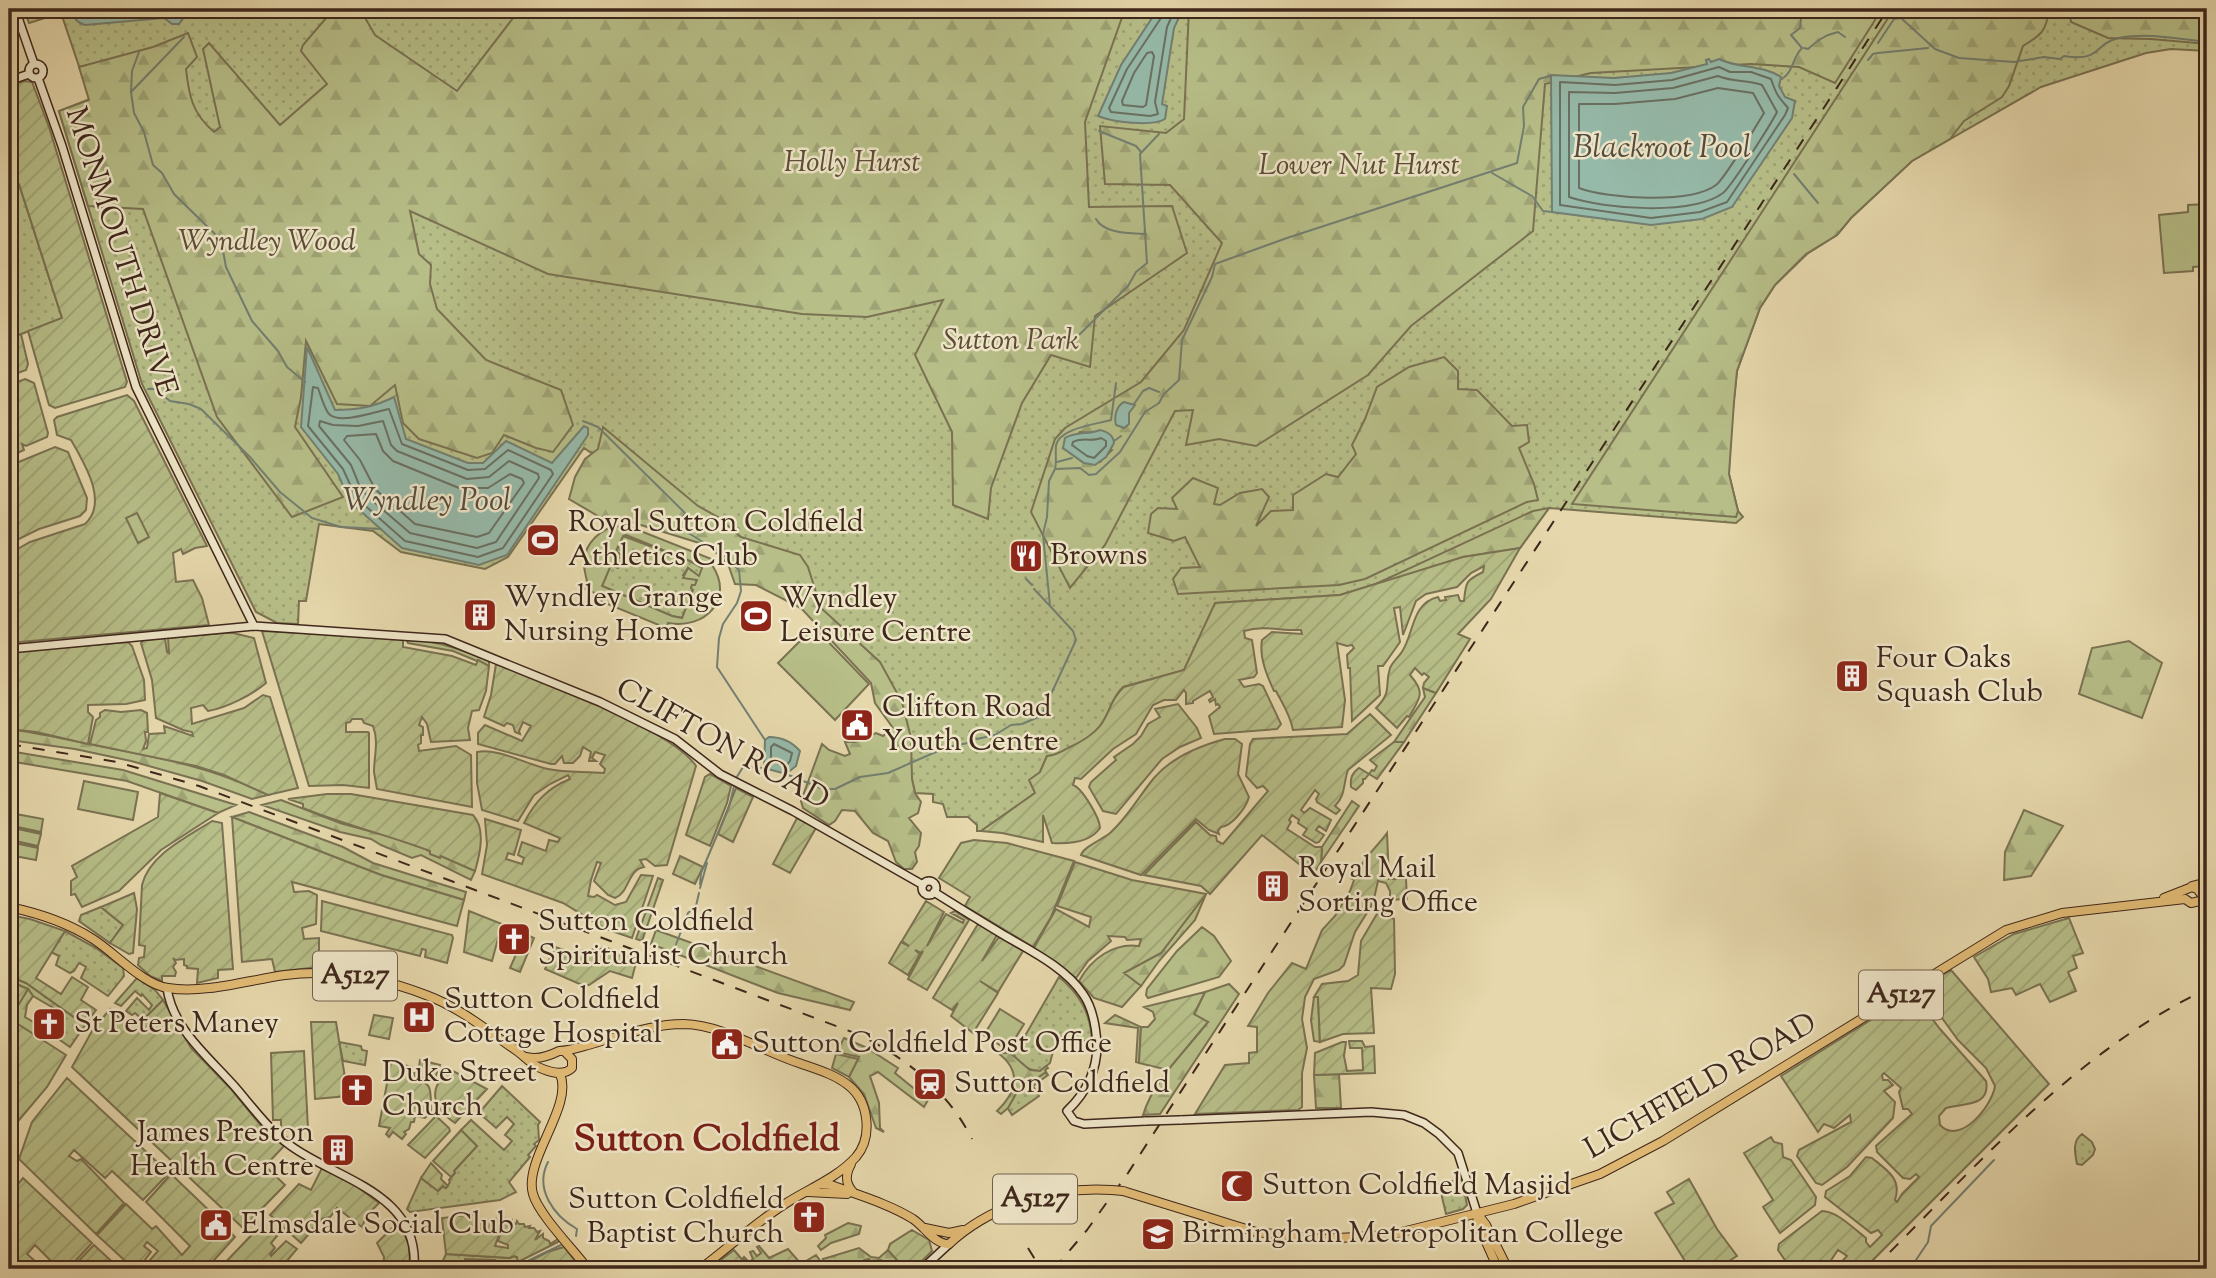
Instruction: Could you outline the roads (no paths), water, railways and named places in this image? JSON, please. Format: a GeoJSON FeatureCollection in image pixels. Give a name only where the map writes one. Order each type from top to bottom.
{"type":"FeatureCollection","features":[{"type":"Feature","properties":{"kind":"main road","name":"LICHFIELD ROAD"},"geometry":{"type":"LineString","coordinates":[[963,1230],[1005,1208],[1056,1193],[1095,1189],[1138,1194],[1223,1223],[1287,1237],[1348,1239],[1390,1235],[1477,1213],[1572,1185],[1600,1174],[1662,1142],[2007,930],[2049,915],[2158,900],[2207,883]]}},
{"type":"Feature","properties":{"kind":"main road"},"geometry":{"type":"LineString","coordinates":[[2203,899],[2207,883]]}},
{"type":"Feature","properties":{"kind":"main road"},"geometry":{"type":"LineString","coordinates":[[2196,888],[2203,899],[2191,903],[2186,892],[2196,888]]}},
{"type":"Feature","properties":{"kind":"main road"},"geometry":{"type":"LineString","coordinates":[[9,907],[75,929],[152,982],[167,988]]}},
{"type":"Feature","properties":{"kind":"main road","name":"A5127"},"geometry":{"type":"LineString","coordinates":[[167,988],[213,986],[311,973],[381,981],[437,999],[538,1067],[557,1072]]}},
{"type":"Feature","properties":{"kind":"main road"},"geometry":{"type":"LineString","coordinates":[[524,1056],[536,1059],[663,1026],[694,1025],[732,1035],[766,1051],[822,1071],[851,1088],[861,1103],[867,1125],[862,1148],[853,1160],[846,1178],[848,1187],[856,1195]]}},
{"type":"Feature","properties":{"kind":"main road"},"geometry":{"type":"LineString","coordinates":[[557,1072],[567,1073],[572,1065],[571,1056],[564,1051]]}},
{"type":"Feature","properties":{"kind":"main road"},"geometry":{"type":"LineString","coordinates":[[552,1055],[550,1063],[563,1084],[531,1179],[532,1191],[538,1204],[588,1269]]}},
{"type":"Feature","properties":{"kind":"main road"},"geometry":{"type":"LineString","coordinates":[[700,1269],[785,1204],[808,1192],[853,1160]]}},
{"type":"Feature","properties":{"kind":"main road"},"geometry":{"type":"LineString","coordinates":[[820,1184],[831,1185],[856,1195]]}},
{"type":"Feature","properties":{"kind":"main road"},"geometry":{"type":"LineString","coordinates":[[808,1192],[856,1195]]}},
{"type":"Feature","properties":{"kind":"main road","name":"A5127"},"geometry":{"type":"LineString","coordinates":[[856,1195],[894,1209],[925,1228],[949,1233],[963,1230]]}},
{"type":"Feature","properties":{"kind":"main road"},"geometry":{"type":"LineString","coordinates":[[1477,1213],[1478,1224],[1498,1269]]}},
{"type":"Feature","properties":{"kind":"main road"},"geometry":{"type":"LineString","coordinates":[[1477,1213],[1508,1269]]}},
{"type":"Feature","properties":{"kind":"main road"},"geometry":{"type":"LineString","coordinates":[[925,1228],[939,1242],[949,1244]]}},
{"type":"Feature","properties":{"kind":"main road","name":"A5127"},"geometry":{"type":"LineString","coordinates":[[949,1244],[963,1230]]}},
{"type":"Feature","properties":{"kind":"street"},"geometry":{"type":"LineString","coordinates":[[15,9],[34,64]]}},
{"type":"Feature","properties":{"kind":"street"},"geometry":{"type":"LineString","coordinates":[[29,74],[29,69],[34,64]]}},
{"type":"Feature","properties":{"kind":"street"},"geometry":{"type":"LineString","coordinates":[[29,74],[38,78],[43,74],[40,65],[34,64]]}},
{"type":"Feature","properties":{"kind":"street"},"geometry":{"type":"LineString","coordinates":[[9,81],[29,74]]}},
{"type":"Feature","properties":{"kind":"street","name":"MONMOUTH DRIVE"},"geometry":{"type":"LineString","coordinates":[[38,78],[62,146],[136,387],[254,626]]}},
{"type":"Feature","properties":{"kind":"street","name":"CLIFTON ROAD"},"geometry":{"type":"LineString","coordinates":[[9,649],[254,626],[445,639],[600,702],[675,739],[704,763],[735,782],[793,811],[923,885],[922,890],[926,894],[933,892],[1055,967],[1085,995],[1096,1029],[1096,1058],[1090,1082],[1084,1093],[1067,1111],[1074,1121],[1079,1123],[1378,1112],[1405,1115],[1424,1123],[1455,1148],[1463,1165],[1477,1213]]}},
{"type":"Feature","properties":{"kind":"street"},"geometry":{"type":"LineString","coordinates":[[167,988],[174,1009],[191,1039],[273,1130],[299,1152],[375,1193],[402,1219],[413,1246],[414,1269]]}},
{"type":"Feature","properties":{"kind":"street"},"geometry":{"type":"LineString","coordinates":[[938,1254],[939,1242]]}},
{"type":"Feature","properties":{"kind":"street"},"geometry":{"type":"LineString","coordinates":[[922,1269],[949,1244]]}},
{"type":"Feature","properties":{"kind":"water"},"geometry":{"type":"Polygon","coordinates":[[[75,9],[181,9],[184,17],[179,24],[172,24],[164,18],[85,25],[76,20],[75,9]]]}},
{"type":"Feature","properties":{"kind":"water"},"geometry":{"type":"Polygon","coordinates":[[[1160,9],[1183,9],[1174,28],[1162,104],[1167,106],[1165,119],[1151,123],[1132,123],[1098,116],[1121,65],[1160,9]]]}},
{"type":"Feature","properties":{"kind":"water","name":"Blackroot Pool"},"geometry":{"type":"Polygon","coordinates":[[[1719,59],[1773,73],[1781,77],[1779,86],[1785,97],[1795,101],[1792,118],[1732,207],[1702,219],[1651,225],[1552,212],[1551,75],[1614,78],[1671,73],[1707,64],[1706,60],[1711,62],[1719,59]]]}},
{"type":"Feature","properties":{"kind":"water","name":"Wyndley Pool"},"geometry":{"type":"Polygon","coordinates":[[[307,347],[335,410],[365,407],[394,397],[406,439],[468,463],[483,463],[506,441],[552,463],[584,426],[588,428],[588,435],[507,555],[479,565],[402,548],[356,507],[347,495],[338,474],[301,427],[307,347]]]}},
{"type":"Feature","properties":{"kind":"water"},"geometry":{"type":"Polygon","coordinates":[[[1124,402],[1135,405],[1129,413],[1129,424],[1124,428],[1116,425],[1115,419],[1117,409],[1124,402]]]}},
{"type":"Feature","properties":{"kind":"water"},"geometry":{"type":"Polygon","coordinates":[[[1100,430],[1110,434],[1114,443],[1106,457],[1095,465],[1084,463],[1063,448],[1065,438],[1100,430]]]}},
{"type":"Feature","properties":{"kind":"water"},"geometry":{"type":"Polygon","coordinates":[[[769,737],[786,741],[800,751],[796,766],[786,774],[764,768],[765,740],[769,737]]]}},
{"type":"Feature","properties":{"kind":"waterway"},"geometry":{"type":"LineString","coordinates":[[1782,79],[1802,48],[1791,35],[1800,28],[1802,9]]}},
{"type":"Feature","properties":{"kind":"waterway"},"geometry":{"type":"LineString","coordinates":[[1843,9],[1845,13],[1853,9]]}},
{"type":"Feature","properties":{"kind":"waterway"},"geometry":{"type":"LineString","coordinates":[[1878,43],[1894,19],[1901,18],[1935,49],[1959,58],[2014,62],[2044,57],[2085,57],[2110,41],[2130,36],[2207,42]]}},
{"type":"Feature","properties":{"kind":"waterway"},"geometry":{"type":"LineString","coordinates":[[1804,48],[1808,49],[1833,33],[1838,32],[1845,37]]}},
{"type":"Feature","properties":{"kind":"waterway"},"geometry":{"type":"LineString","coordinates":[[184,37],[131,92],[134,113],[144,132],[153,165],[162,173],[174,194],[221,240],[226,267],[252,321],[278,351],[287,367],[305,382]]}},
{"type":"Feature","properties":{"kind":"waterway"},"geometry":{"type":"LineString","coordinates":[[1868,60],[1873,54],[1928,48]]}},
{"type":"Feature","properties":{"kind":"waterway"},"geometry":{"type":"LineString","coordinates":[[131,92],[132,71],[139,52]]}},
{"type":"Feature","properties":{"kind":"waterway"},"geometry":{"type":"LineString","coordinates":[[977,739],[995,735],[1011,725],[1022,724],[1041,716],[1076,640],[1073,631],[1050,606],[1043,534],[1049,481],[1055,469],[1080,468],[1089,475],[1096,474],[1120,452],[1145,412],[1159,403],[1164,394],[1179,380],[1182,340],[1212,277],[1215,264],[1517,163],[1524,126],[1523,107],[1539,79],[1550,76]]}},
{"type":"Feature","properties":{"kind":"waterway"},"geometry":{"type":"LineString","coordinates":[[1099,131],[1136,146],[1141,152]]}},
{"type":"Feature","properties":{"kind":"waterway"},"geometry":{"type":"LineString","coordinates":[[1068,346],[1147,263],[1140,154],[1159,134]]}},
{"type":"Feature","properties":{"kind":"waterway"},"geometry":{"type":"LineString","coordinates":[[1492,173],[1532,196],[1543,211],[1552,212]]}},
{"type":"Feature","properties":{"kind":"waterway"},"geometry":{"type":"LineString","coordinates":[[1794,174],[1818,203]]}},
{"type":"Feature","properties":{"kind":"waterway"},"geometry":{"type":"LineString","coordinates":[[1096,219],[1111,230],[1146,234]]}},
{"type":"Feature","properties":{"kind":"waterway"},"geometry":{"type":"LineString","coordinates":[[1055,469],[1058,440],[1071,431],[1111,420],[1116,383]]}},
{"type":"Feature","properties":{"kind":"waterway"},"geometry":{"type":"LineString","coordinates":[[1134,404],[1143,391],[1149,388],[1159,392]]}},
{"type":"Feature","properties":{"kind":"waterway"},"geometry":{"type":"LineString","coordinates":[[148,389],[155,389],[170,401],[201,409],[250,457],[280,492],[312,518],[341,527],[381,529]]}},
{"type":"Feature","properties":{"kind":"waterway"},"geometry":{"type":"LineString","coordinates":[[583,421],[598,427],[685,513],[679,527],[725,556],[739,570],[741,591],[737,603],[723,624],[717,667],[765,740]]}},
{"type":"Feature","properties":{"kind":"waterway"},"geometry":{"type":"LineString","coordinates":[[1114,441],[1121,436]]}},
{"type":"Feature","properties":{"kind":"waterway"},"geometry":{"type":"LineString","coordinates":[[1057,462],[1072,458]]}},
{"type":"Feature","properties":{"kind":"waterway"},"geometry":{"type":"LineString","coordinates":[[1026,579],[1032,585]]}},
{"type":"Feature","properties":{"kind":"waterway"},"geometry":{"type":"LineString","coordinates":[[1034,589],[1050,606]]}},
{"type":"Feature","properties":{"kind":"waterway"},"geometry":{"type":"LineString","coordinates":[[786,774],[823,789],[835,789],[860,777],[888,773],[947,747],[968,743]]}},
{"type":"Feature","properties":{"kind":"waterway"},"geometry":{"type":"LineString","coordinates":[[735,780],[743,767],[764,768]]}},
{"type":"Feature","properties":{"kind":"waterway"},"geometry":{"type":"LineString","coordinates":[[700,884],[701,873],[729,807],[734,786]]}},
{"type":"Feature","properties":{"kind":"waterway"},"geometry":{"type":"LineString","coordinates":[[700,888],[707,863]]}},
{"type":"Feature","properties":{"kind":"waterway"},"geometry":{"type":"LineString","coordinates":[[675,947],[688,913],[696,906],[699,893]]}},
{"type":"Feature","properties":{"kind":"waterway"},"geometry":{"type":"LineString","coordinates":[[1910,1269],[1928,1242],[1931,1226],[1994,1160]]}},
{"type":"Feature","properties":{"kind":"waterway"},"geometry":{"type":"LineString","coordinates":[[548,1162],[544,1172],[545,1192],[554,1209],[577,1229],[576,1236]]}},
{"type":"Feature","properties":{"kind":"waterway"},"geometry":{"type":"LineString","coordinates":[[511,1269],[561,1245]]}},
{"type":"Feature","properties":{"kind":"railway"},"geometry":{"type":"LineString","coordinates":[[1054,1269],[1087,1230],[1128,1173],[1888,9]]}},
{"type":"Feature","properties":{"kind":"railway"},"geometry":{"type":"LineString","coordinates":[[9,744],[117,762],[199,786],[860,1035],[925,1078],[951,1106],[972,1139]]}},
{"type":"Feature","properties":{"kind":"railway"},"geometry":{"type":"LineString","coordinates":[[1873,1269],[1989,1152],[2070,1078],[2159,1015],[2207,989]]}},
{"type":"Feature","properties":{"kind":"railway"},"geometry":{"type":"LineString","coordinates":[[1028,1248],[1041,1269]]}},
{"type":"Feature","properties":{"kind":"place","name":"Royal Sutton Coldfield Athletics Club"},"geometry":{"type":"Point","coordinates":[543,540]}},
{"type":"Feature","properties":{"kind":"place","name":"Browns"},"geometry":{"type":"Point","coordinates":[1026,556]}},
{"type":"Feature","properties":{"kind":"place","name":"Wyndley Grange Nursing Home"},"geometry":{"type":"Point","coordinates":[480,615]}},
{"type":"Feature","properties":{"kind":"place","name":"Wyndley Leisure Centre"},"geometry":{"type":"Point","coordinates":[756,616]}},
{"type":"Feature","properties":{"kind":"place","name":"Four Oaks Squash Club"},"geometry":{"type":"Point","coordinates":[1852,676]}},
{"type":"Feature","properties":{"kind":"place","name":"Clifton Road Youth Centre"},"geometry":{"type":"Point","coordinates":[857,725]}},
{"type":"Feature","properties":{"kind":"place","name":"Royal Mail Sorting Office"},"geometry":{"type":"Point","coordinates":[1273,886]}},
{"type":"Feature","properties":{"kind":"place","name":"Sutton Coldfield Spiritualist Church"},"geometry":{"type":"Point","coordinates":[514,939]}},
{"type":"Feature","properties":{"kind":"place","name":"Sutton Coldfield Cottage Hospital"},"geometry":{"type":"Point","coordinates":[419,1017]}},
{"type":"Feature","properties":{"kind":"place","name":"St Peters Maney"},"geometry":{"type":"Point","coordinates":[49,1024]}},
{"type":"Feature","properties":{"kind":"place","name":"Sutton Coldfield Post Office"},"geometry":{"type":"Point","coordinates":[727,1044]}},
{"type":"Feature","properties":{"kind":"place","name":"Sutton Coldfield"},"geometry":{"type":"Point","coordinates":[930,1084]}},
{"type":"Feature","properties":{"kind":"place","name":"Duke Street Church"},"geometry":{"type":"Point","coordinates":[357,1090]}},
{"type":"Feature","properties":{"kind":"place","name":"James Preston Health Centre"},"geometry":{"type":"Point","coordinates":[338,1150]}},
{"type":"Feature","properties":{"kind":"place","name":"Sutton Coldfield Masjid"},"geometry":{"type":"Point","coordinates":[1237,1186]}},
{"type":"Feature","properties":{"kind":"place","name":"Sutton Coldfield Baptist Church"},"geometry":{"type":"Point","coordinates":[809,1217]}},
{"type":"Feature","properties":{"kind":"place","name":"Elmsdale Social Club"},"geometry":{"type":"Point","coordinates":[216,1225]}},
{"type":"Feature","properties":{"kind":"place","name":"Birmingham Metropolitan College"},"geometry":{"type":"Point","coordinates":[1158,1234]}},
{"type":"Feature","properties":{"kind":"district","name":"Sutton Coldfield"},"geometry":{"type":"Point","coordinates":[707,1141]}},
{"type":"Feature","properties":{"kind":"park label","name":"Holly Hurst"},"geometry":{"type":"Point","coordinates":[852,163]}},
{"type":"Feature","properties":{"kind":"park label","name":"Lower Nut Hurst"},"geometry":{"type":"Point","coordinates":[1359,166]}},
{"type":"Feature","properties":{"kind":"park label","name":"Wyndley Wood"},"geometry":{"type":"Point","coordinates":[267,242]}},
{"type":"Feature","properties":{"kind":"park label","name":"Sutton Park"},"geometry":{"type":"Point","coordinates":[1011,341]}}]}
